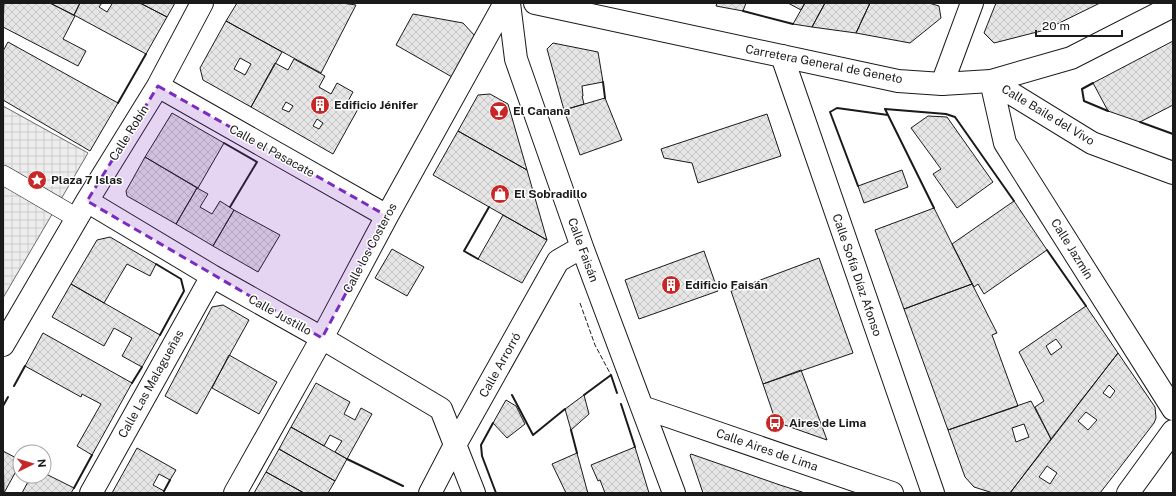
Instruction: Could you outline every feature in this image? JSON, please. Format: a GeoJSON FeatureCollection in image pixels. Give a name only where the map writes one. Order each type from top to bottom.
{"type":"FeatureCollection","features":[{"type":"Feature","properties":{"kind":"street","name":"Calle Robín"},"geometry":{"type":"LineString","coordinates":[[3,345],[82,210],[158,86],[202,3]]}},
{"type":"Feature","properties":{"kind":"street","name":"Calle los Costeros"},"geometry":{"type":"LineString","coordinates":[[235,493],[322,338],[387,216],[505,3]]}},
{"type":"Feature","properties":{"kind":"street","name":"Calle Faisán"},"geometry":{"type":"LineString","coordinates":[[509,3],[516,59],[582,247],[674,493]]}},
{"type":"Feature","properties":{"kind":"street","name":"Carretera General de Geneto"},"geometry":{"type":"LineString","coordinates":[[536,3],[898,81],[942,84],[991,81],[1071,58],[1173,6]]}},
{"type":"Feature","properties":{"kind":"street"},"geometry":{"type":"LineString","coordinates":[[942,84],[972,3]]}},
{"type":"Feature","properties":{"kind":"street","name":"Calle Sofía Díaz Afonso"},"geometry":{"type":"LineString","coordinates":[[782,56],[933,493]]}},
{"type":"Feature","properties":{"kind":"street","name":"Calle Baile del Vivo"},"geometry":{"type":"LineString","coordinates":[[991,81],[1092,142],[1173,173]]}},
{"type":"Feature","properties":{"kind":"street","name":"Calle Jazmín"},"geometry":{"type":"LineString","coordinates":[[991,81],[1005,143],[1173,409]]}},
{"type":"Feature","properties":{"kind":"street","name":"Calle el Pasacate"},"geometry":{"type":"LineString","coordinates":[[158,86],[387,216]]}},
{"type":"Feature","properties":{"kind":"street"},"geometry":{"type":"LineString","coordinates":[[3,175],[82,210]]}},
{"type":"Feature","properties":{"kind":"street","name":"Calle Justillo"},"geometry":{"type":"LineString","coordinates":[[82,210],[212,276],[322,338],[441,409],[474,493]]}},
{"type":"Feature","properties":{"kind":"street","name":"Calle Arrorró"},"geometry":{"type":"LineString","coordinates":[[430,493],[455,445],[558,261],[582,247]]}},
{"type":"Feature","properties":{"kind":"street","name":"Calle Las Malagueñas"},"geometry":{"type":"LineString","coordinates":[[91,493],[212,276]]}},
{"type":"Feature","properties":{"kind":"street","name":"Calle Aires de Lima"},"geometry":{"type":"LineString","coordinates":[[642,407],[892,493]]}},
{"type":"Feature","properties":{"kind":"street"},"geometry":{"type":"LineString","coordinates":[[1128,493],[1173,431]]}},
{"type":"Feature","properties":{"kind":"highlighted area"},"geometry":{"type":"Polygon","coordinates":[[[158,86],[387,216],[322,338],[87,201],[158,86]]]}},
{"type":"Feature","properties":{"kind":"shaded area","name":"Plaza 7 Islas"},"geometry":{"type":"Polygon","coordinates":[[[3,106],[88,153],[3,298],[3,106]]]}},
{"type":"Feature","properties":{"kind":"building"},"geometry":{"type":"Polygon","coordinates":[[[4,3],[50,3],[75,16],[63,39],[86,51],[78,66],[3,27],[4,3]]]}},
{"type":"Feature","properties":{"kind":"building"},"geometry":{"type":"Polygon","coordinates":[[[50,3],[80,3],[74,15],[50,3]]]}},
{"type":"Feature","properties":{"kind":"building"},"geometry":{"type":"Polygon","coordinates":[[[80,3],[102,3],[99,7],[107,12],[112,4],[110,3],[140,3],[167,17],[146,54],[74,15],[80,3]]]}},
{"type":"Feature","properties":{"kind":"building"},"geometry":{"type":"Polygon","coordinates":[[[140,3],[175,3],[167,17],[140,3]]]}},
{"type":"Feature","properties":{"kind":"building"},"geometry":{"type":"Polygon","coordinates":[[[237,3],[342,3],[356,5],[321,73],[226,21],[237,3]]]}},
{"type":"Feature","properties":{"kind":"building"},"geometry":{"type":"Polygon","coordinates":[[[717,3],[746,3],[743,11],[716,6],[717,3]]]}},
{"type":"Feature","properties":{"kind":"building"},"geometry":{"type":"Polygon","coordinates":[[[788,3],[805,3],[801,10],[788,3]]]}},
{"type":"Feature","properties":{"kind":"building"},"geometry":{"type":"Polygon","coordinates":[[[805,3],[825,3],[812,27],[793,24],[805,3]]]}},
{"type":"Feature","properties":{"kind":"building"},"geometry":{"type":"Polygon","coordinates":[[[825,3],[870,3],[856,33],[812,27],[825,3]]]}},
{"type":"Feature","properties":{"kind":"building"},"geometry":{"type":"Polygon","coordinates":[[[870,3],[929,3],[939,6],[941,18],[910,43],[856,33],[870,3]]]}},
{"type":"Feature","properties":{"kind":"building"},"geometry":{"type":"Polygon","coordinates":[[[996,3],[1100,3],[1045,30],[994,43],[984,33],[996,3]]]}},
{"type":"Feature","properties":{"kind":"building"},"geometry":{"type":"Polygon","coordinates":[[[413,14],[463,23],[475,36],[452,77],[396,45],[413,14]]]}},
{"type":"Feature","properties":{"kind":"building"},"geometry":{"type":"Polygon","coordinates":[[[226,21],[282,52],[251,107],[203,80],[200,68],[226,21]],[[240,58],[234,69],[245,75],[251,64],[240,58]]]}},
{"type":"Feature","properties":{"kind":"building"},"geometry":{"type":"Polygon","coordinates":[[[1173,41],[1173,105],[1140,122],[1108,111],[1093,83],[1173,41]]]}},
{"type":"Feature","properties":{"kind":"building"},"geometry":{"type":"Polygon","coordinates":[[[8,42],[118,103],[90,151],[3,100],[3,51],[8,42]]]}},
{"type":"Feature","properties":{"kind":"building"},"geometry":{"type":"Polygon","coordinates":[[[553,43],[598,52],[603,82],[582,86],[584,104],[564,110],[547,49],[553,43]]]}},
{"type":"Feature","properties":{"kind":"building","name":"Edificio Jénifer"},"geometry":{"type":"Polygon","coordinates":[[[294,59],[325,76],[319,87],[331,94],[337,83],[353,92],[347,103],[358,109],[333,154],[251,107],[275,63],[288,70],[294,59]],[[286,102],[282,109],[289,112],[293,106],[286,102]],[[317,119],[313,126],[319,129],[323,123],[317,119]]]}},
{"type":"Feature","properties":{"kind":"building"},"geometry":{"type":"Polygon","coordinates":[[[490,94],[508,104],[527,170],[458,131],[478,95],[490,94]]]}},
{"type":"Feature","properties":{"kind":"building"},"geometry":{"type":"Polygon","coordinates":[[[605,98],[622,140],[580,155],[564,110],[605,98]]]}},
{"type":"Feature","properties":{"kind":"building"},"geometry":{"type":"Polygon","coordinates":[[[172,113],[224,143],[198,188],[145,157],[172,113]]]}},
{"type":"Feature","properties":{"kind":"building"},"geometry":{"type":"Polygon","coordinates":[[[767,114],[781,156],[698,183],[692,163],[664,158],[661,149],[767,114]]]}},
{"type":"Feature","properties":{"kind":"building"},"geometry":{"type":"Polygon","coordinates":[[[928,116],[947,117],[993,182],[957,208],[933,174],[941,169],[911,128],[928,116]]]}},
{"type":"Feature","properties":{"kind":"building","name":"El Sobradillo"},"geometry":{"type":"Polygon","coordinates":[[[458,131],[527,170],[547,240],[433,175],[458,131]]]}},
{"type":"Feature","properties":{"kind":"building"},"geometry":{"type":"Polygon","coordinates":[[[145,157],[197,188],[176,224],[127,196],[126,191],[145,157]]]}},
{"type":"Feature","properties":{"kind":"building"},"geometry":{"type":"Polygon","coordinates":[[[902,170],[908,187],[864,203],[858,186],[902,170]]]}},
{"type":"Feature","properties":{"kind":"building"},"geometry":{"type":"Polygon","coordinates":[[[197,188],[208,194],[200,207],[212,214],[220,201],[234,210],[213,246],[176,224],[197,188]]]}},
{"type":"Feature","properties":{"kind":"building"},"geometry":{"type":"Polygon","coordinates":[[[1014,201],[1047,250],[984,294],[978,284],[974,287],[952,244],[1014,201]]]}},
{"type":"Feature","properties":{"kind":"building"},"geometry":{"type":"Polygon","coordinates":[[[934,208],[972,284],[904,309],[875,230],[934,208]]]}},
{"type":"Feature","properties":{"kind":"building"},"geometry":{"type":"Polygon","coordinates":[[[234,210],[280,235],[258,272],[213,246],[234,210]]]}},
{"type":"Feature","properties":{"kind":"building"},"geometry":{"type":"Polygon","coordinates":[[[503,215],[547,240],[522,283],[478,259],[503,215]]]}},
{"type":"Feature","properties":{"kind":"building"},"geometry":{"type":"Polygon","coordinates":[[[110,237],[156,264],[150,276],[127,264],[104,303],[71,284],[97,240],[110,237]]]}},
{"type":"Feature","properties":{"kind":"building"},"geometry":{"type":"Polygon","coordinates":[[[392,249],[424,267],[407,296],[375,278],[392,249]]]}},
{"type":"Feature","properties":{"kind":"building","name":"Edificio Faisán"},"geometry":{"type":"Polygon","coordinates":[[[704,251],[718,291],[639,319],[625,280],[704,251]]]}},
{"type":"Feature","properties":{"kind":"building"},"geometry":{"type":"Polygon","coordinates":[[[819,258],[853,353],[763,384],[731,291],[819,258]]]}},
{"type":"Feature","properties":{"kind":"building"},"geometry":{"type":"Polygon","coordinates":[[[71,284],[160,335],[142,367],[122,356],[132,338],[114,328],[104,346],[52,317],[71,284]]]}},
{"type":"Feature","properties":{"kind":"building"},"geometry":{"type":"Polygon","coordinates":[[[972,284],[997,333],[992,335],[1018,406],[948,430],[904,309],[972,284]]]}},
{"type":"Feature","properties":{"kind":"building"},"geometry":{"type":"Polygon","coordinates":[[[223,305],[249,320],[197,414],[165,396],[212,307],[223,305]]]}},
{"type":"Feature","properties":{"kind":"building"},"geometry":{"type":"Polygon","coordinates":[[[1086,306],[1118,353],[1051,439],[1035,407],[1044,401],[1019,352],[1086,306]],[[1056,339],[1046,346],[1051,355],[1062,347],[1056,339]]]}},
{"type":"Feature","properties":{"kind":"building"},"geometry":{"type":"Polygon","coordinates":[[[43,333],[132,383],[92,455],[77,446],[101,404],[82,394],[81,397],[25,366],[43,333]]]}},
{"type":"Feature","properties":{"kind":"building"},"geometry":{"type":"Polygon","coordinates":[[[1118,353],[1155,407],[1156,418],[1154,423],[1118,470],[1100,493],[1010,493],[1118,353]],[[1109,385],[1103,393],[1110,398],[1115,391],[1109,385]],[[1086,412],[1078,421],[1088,430],[1097,420],[1086,412]],[[1047,466],[1039,477],[1050,484],[1057,473],[1047,466]]]}},
{"type":"Feature","properties":{"kind":"building"},"geometry":{"type":"Polygon","coordinates":[[[229,355],[277,382],[259,414],[212,388],[229,355]]]}},
{"type":"Feature","properties":{"kind":"building"},"geometry":{"type":"Polygon","coordinates":[[[801,370],[827,440],[776,422],[763,384],[801,370]]]}},
{"type":"Feature","properties":{"kind":"building"},"geometry":{"type":"Polygon","coordinates":[[[316,383],[350,402],[344,414],[355,420],[361,408],[372,414],[347,459],[335,452],[342,441],[330,435],[324,446],[291,427],[316,383]]]}},
{"type":"Feature","properties":{"kind":"building"},"geometry":{"type":"Polygon","coordinates":[[[584,395],[589,414],[571,430],[565,409],[584,395]]]}},
{"type":"Feature","properties":{"kind":"building"},"geometry":{"type":"Polygon","coordinates":[[[506,400],[516,406],[525,424],[507,438],[493,423],[506,400]]]}},
{"type":"Feature","properties":{"kind":"building"},"geometry":{"type":"Polygon","coordinates":[[[1031,401],[1051,439],[1010,493],[993,493],[974,487],[965,477],[948,430],[1031,401]],[[1024,424],[1012,428],[1016,442],[1029,437],[1024,424]]]}},
{"type":"Feature","properties":{"kind":"building"},"geometry":{"type":"Polygon","coordinates":[[[291,427],[347,459],[335,481],[279,449],[291,427]]]}},
{"type":"Feature","properties":{"kind":"building"},"geometry":{"type":"Polygon","coordinates":[[[635,447],[649,493],[605,493],[600,480],[598,481],[591,465],[635,447]]]}},
{"type":"Feature","properties":{"kind":"building"},"geometry":{"type":"Polygon","coordinates":[[[137,448],[176,470],[170,480],[159,474],[153,485],[164,491],[163,493],[112,493],[137,448]]]}},
{"type":"Feature","properties":{"kind":"building"},"geometry":{"type":"Polygon","coordinates":[[[279,449],[335,481],[328,493],[304,493],[266,472],[279,449]]]}},
{"type":"Feature","properties":{"kind":"building"},"geometry":{"type":"Polygon","coordinates":[[[3,451],[12,456],[12,478],[4,493],[3,451]]]}},
{"type":"Feature","properties":{"kind":"building"},"geometry":{"type":"Polygon","coordinates":[[[577,453],[588,493],[566,493],[552,464],[577,453]]]}},
{"type":"Feature","properties":{"kind":"building"},"geometry":{"type":"Polygon","coordinates":[[[691,454],[805,493],[703,493],[690,455],[691,454]]]}},
{"type":"Feature","properties":{"kind":"building"},"geometry":{"type":"Polygon","coordinates":[[[266,472],[304,493],[254,493],[266,472]]]}},
{"type":"Feature","properties":{"kind":"building"},"geometry":{"type":"Polygon","coordinates":[[[52,477],[74,488],[71,493],[22,493],[27,484],[52,484],[52,477]]]}},
{"type":"Feature","properties":{"kind":"fence"},"geometry":{"type":"LineString","coordinates":[[580,303],[595,345],[611,375]]}},
{"type":"Feature","properties":{"kind":"wall"},"geometry":{"type":"LineString","coordinates":[[743,11],[793,24]]}},
{"type":"Feature","properties":{"kind":"wall"},"geometry":{"type":"LineString","coordinates":[[118,103],[146,54]]}},
{"type":"Feature","properties":{"kind":"wall"},"geometry":{"type":"LineString","coordinates":[[603,82],[605,98]]}},
{"type":"Feature","properties":{"kind":"wall"},"geometry":{"type":"LineString","coordinates":[[1093,83],[1082,89],[1084,101],[1108,111]]}},
{"type":"Feature","properties":{"kind":"wall"},"geometry":{"type":"LineString","coordinates":[[858,186],[830,112],[837,108],[888,115],[934,208]]}},
{"type":"Feature","properties":{"kind":"wall"},"geometry":{"type":"LineString","coordinates":[[888,115],[885,109],[946,114],[955,117],[1014,201]]}},
{"type":"Feature","properties":{"kind":"wall"},"geometry":{"type":"LineString","coordinates":[[1140,122],[1173,134]]}},
{"type":"Feature","properties":{"kind":"wall"},"geometry":{"type":"LineString","coordinates":[[224,143],[257,162],[230,207]]}},
{"type":"Feature","properties":{"kind":"wall"},"geometry":{"type":"LineString","coordinates":[[478,259],[464,251],[489,207]]}},
{"type":"Feature","properties":{"kind":"wall"},"geometry":{"type":"LineString","coordinates":[[1047,250],[1086,306]]}},
{"type":"Feature","properties":{"kind":"wall"},"geometry":{"type":"LineString","coordinates":[[156,264],[181,279],[184,291],[160,335]]}},
{"type":"Feature","properties":{"kind":"wall"},"geometry":{"type":"LineString","coordinates":[[14,386],[25,366]]}},
{"type":"Feature","properties":{"kind":"wall"},"geometry":{"type":"LineString","coordinates":[[132,383],[142,367]]}},
{"type":"Feature","properties":{"kind":"wall"},"geometry":{"type":"LineString","coordinates":[[584,395],[611,375],[617,393]]}},
{"type":"Feature","properties":{"kind":"wall"},"geometry":{"type":"LineString","coordinates":[[512,395],[533,435],[565,409]]}},
{"type":"Feature","properties":{"kind":"wall"},"geometry":{"type":"LineString","coordinates":[[3,406],[8,397]]}},
{"type":"Feature","properties":{"kind":"wall"},"geometry":{"type":"LineString","coordinates":[[621,404],[635,447]]}},
{"type":"Feature","properties":{"kind":"wall"},"geometry":{"type":"LineString","coordinates":[[493,423],[481,445],[482,456],[496,493]]}},
{"type":"Feature","properties":{"kind":"wall"},"geometry":{"type":"LineString","coordinates":[[571,430],[577,453]]}},
{"type":"Feature","properties":{"kind":"wall"},"geometry":{"type":"LineString","coordinates":[[74,488],[92,455]]}},
{"type":"Feature","properties":{"kind":"wall"},"geometry":{"type":"LineString","coordinates":[[347,459],[403,486]]}},
{"type":"Feature","properties":{"kind":"wall"},"geometry":{"type":"LineString","coordinates":[[164,491],[170,480]]}},
{"type":"Feature","properties":{"kind":"place","name":"Edificio Jénifer"},"geometry":{"type":"Point","coordinates":[320,105]}},
{"type":"Feature","properties":{"kind":"place","name":"El Canana"},"geometry":{"type":"Point","coordinates":[499,111]}},
{"type":"Feature","properties":{"kind":"place","name":"Plaza 7 Islas"},"geometry":{"type":"Point","coordinates":[37,180]}},
{"type":"Feature","properties":{"kind":"place","name":"El Sobradillo"},"geometry":{"type":"Point","coordinates":[500,194]}},
{"type":"Feature","properties":{"kind":"place","name":"Edificio Faisán"},"geometry":{"type":"Point","coordinates":[671,285]}},
{"type":"Feature","properties":{"kind":"place","name":"Aires de Lima"},"geometry":{"type":"Point","coordinates":[775,423]}}]}
